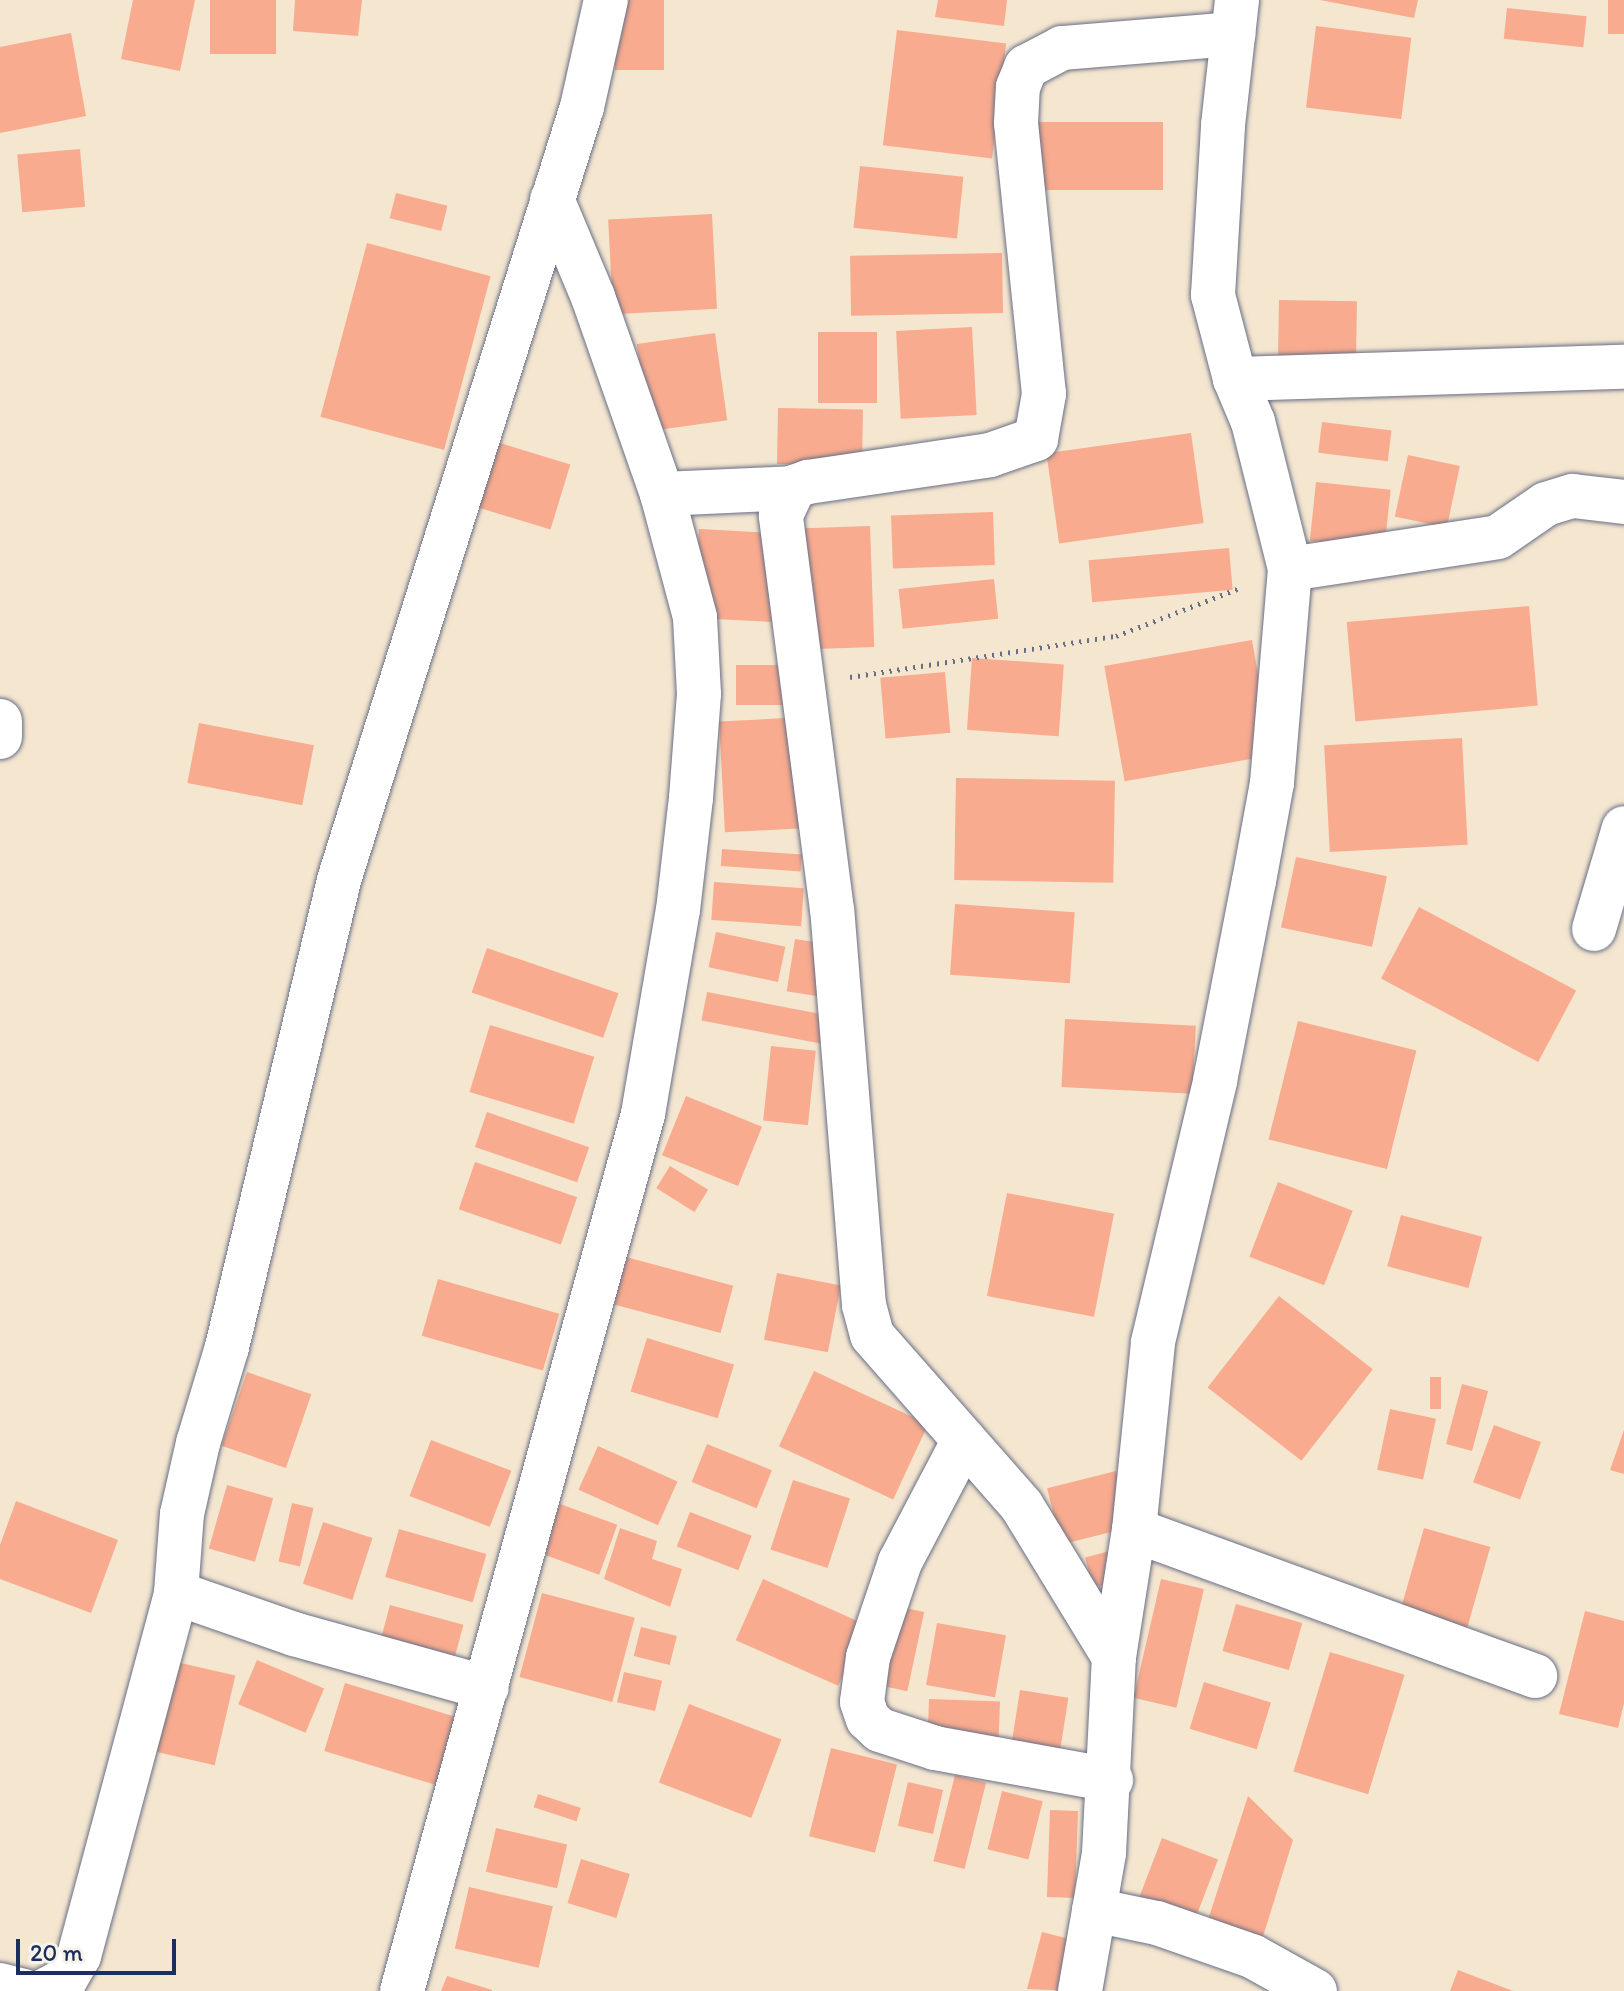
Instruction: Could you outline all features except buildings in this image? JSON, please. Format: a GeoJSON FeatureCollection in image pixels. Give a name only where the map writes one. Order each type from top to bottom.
{"type":"FeatureCollection","features":[{"type":"Feature","properties":{"kind":"street"},"geometry":{"type":"LineString","coordinates":[[44,1991],[65,1980],[79,1956],[176,1593],[182,1514],[198,1443],[227,1347],[339,880],[582,107],[606,0]]}},
{"type":"Feature","properties":{"kind":"street"},"geometry":{"type":"LineString","coordinates":[[662,494],[792,488],[835,476],[990,455],[1036,439],[1044,394],[1016,123],[1018,87],[1026,67],[1062,48],[1235,17],[1213,295],[1235,379],[1253,422],[1290,569],[1272,783],[1215,1081],[1153,1342],[1134,1530],[1114,1657],[1111,1780],[1080,1991]]}},
{"type":"Feature","properties":{"kind":"street"},"geometry":{"type":"LineString","coordinates":[[402,1991],[643,1114],[678,910],[699,694],[695,617],[662,494],[593,297],[552,199]]}},
{"type":"Feature","properties":{"kind":"street"},"geometry":{"type":"LineString","coordinates":[[1235,379],[1624,367]]}},
{"type":"Feature","properties":{"kind":"street"},"geometry":{"type":"LineString","coordinates":[[792,488],[781,515],[783,543],[806,680],[832,910],[864,1305],[872,1335],[1022,1506],[1114,1657]]}},
{"type":"Feature","properties":{"kind":"street"},"geometry":{"type":"LineString","coordinates":[[1290,569],[1498,537],[1546,504],[1573,496],[1624,502]]}},
{"type":"Feature","properties":{"kind":"street"},"geometry":{"type":"LineString","coordinates":[[0,721],[0,737]]}},
{"type":"Feature","properties":{"kind":"street"},"geometry":{"type":"LineString","coordinates":[[1594,929],[1624,828]]}},
{"type":"Feature","properties":{"kind":"street"},"geometry":{"type":"LineString","coordinates":[[964,1440],[900,1562],[868,1657],[862,1702],[868,1719],[880,1730],[935,1748],[1111,1780]]}},
{"type":"Feature","properties":{"kind":"street"},"geometry":{"type":"LineString","coordinates":[[1134,1530],[1535,1676]]}},
{"type":"Feature","properties":{"kind":"street"},"geometry":{"type":"LineString","coordinates":[[176,1593],[294,1634],[487,1688]]}},
{"type":"Feature","properties":{"kind":"street"},"geometry":{"type":"LineString","coordinates":[[1094,1910],[1157,1923],[1252,1956],[1315,1991]]}},
{"type":"Feature","properties":{"kind":"street"},"geometry":{"type":"LineString","coordinates":[[0,1985],[24,1991]]}},
{"type":"Feature","properties":{"kind":"path"},"geometry":{"type":"LineString","coordinates":[[806,680],[1116,636],[1290,569]]}}]}
